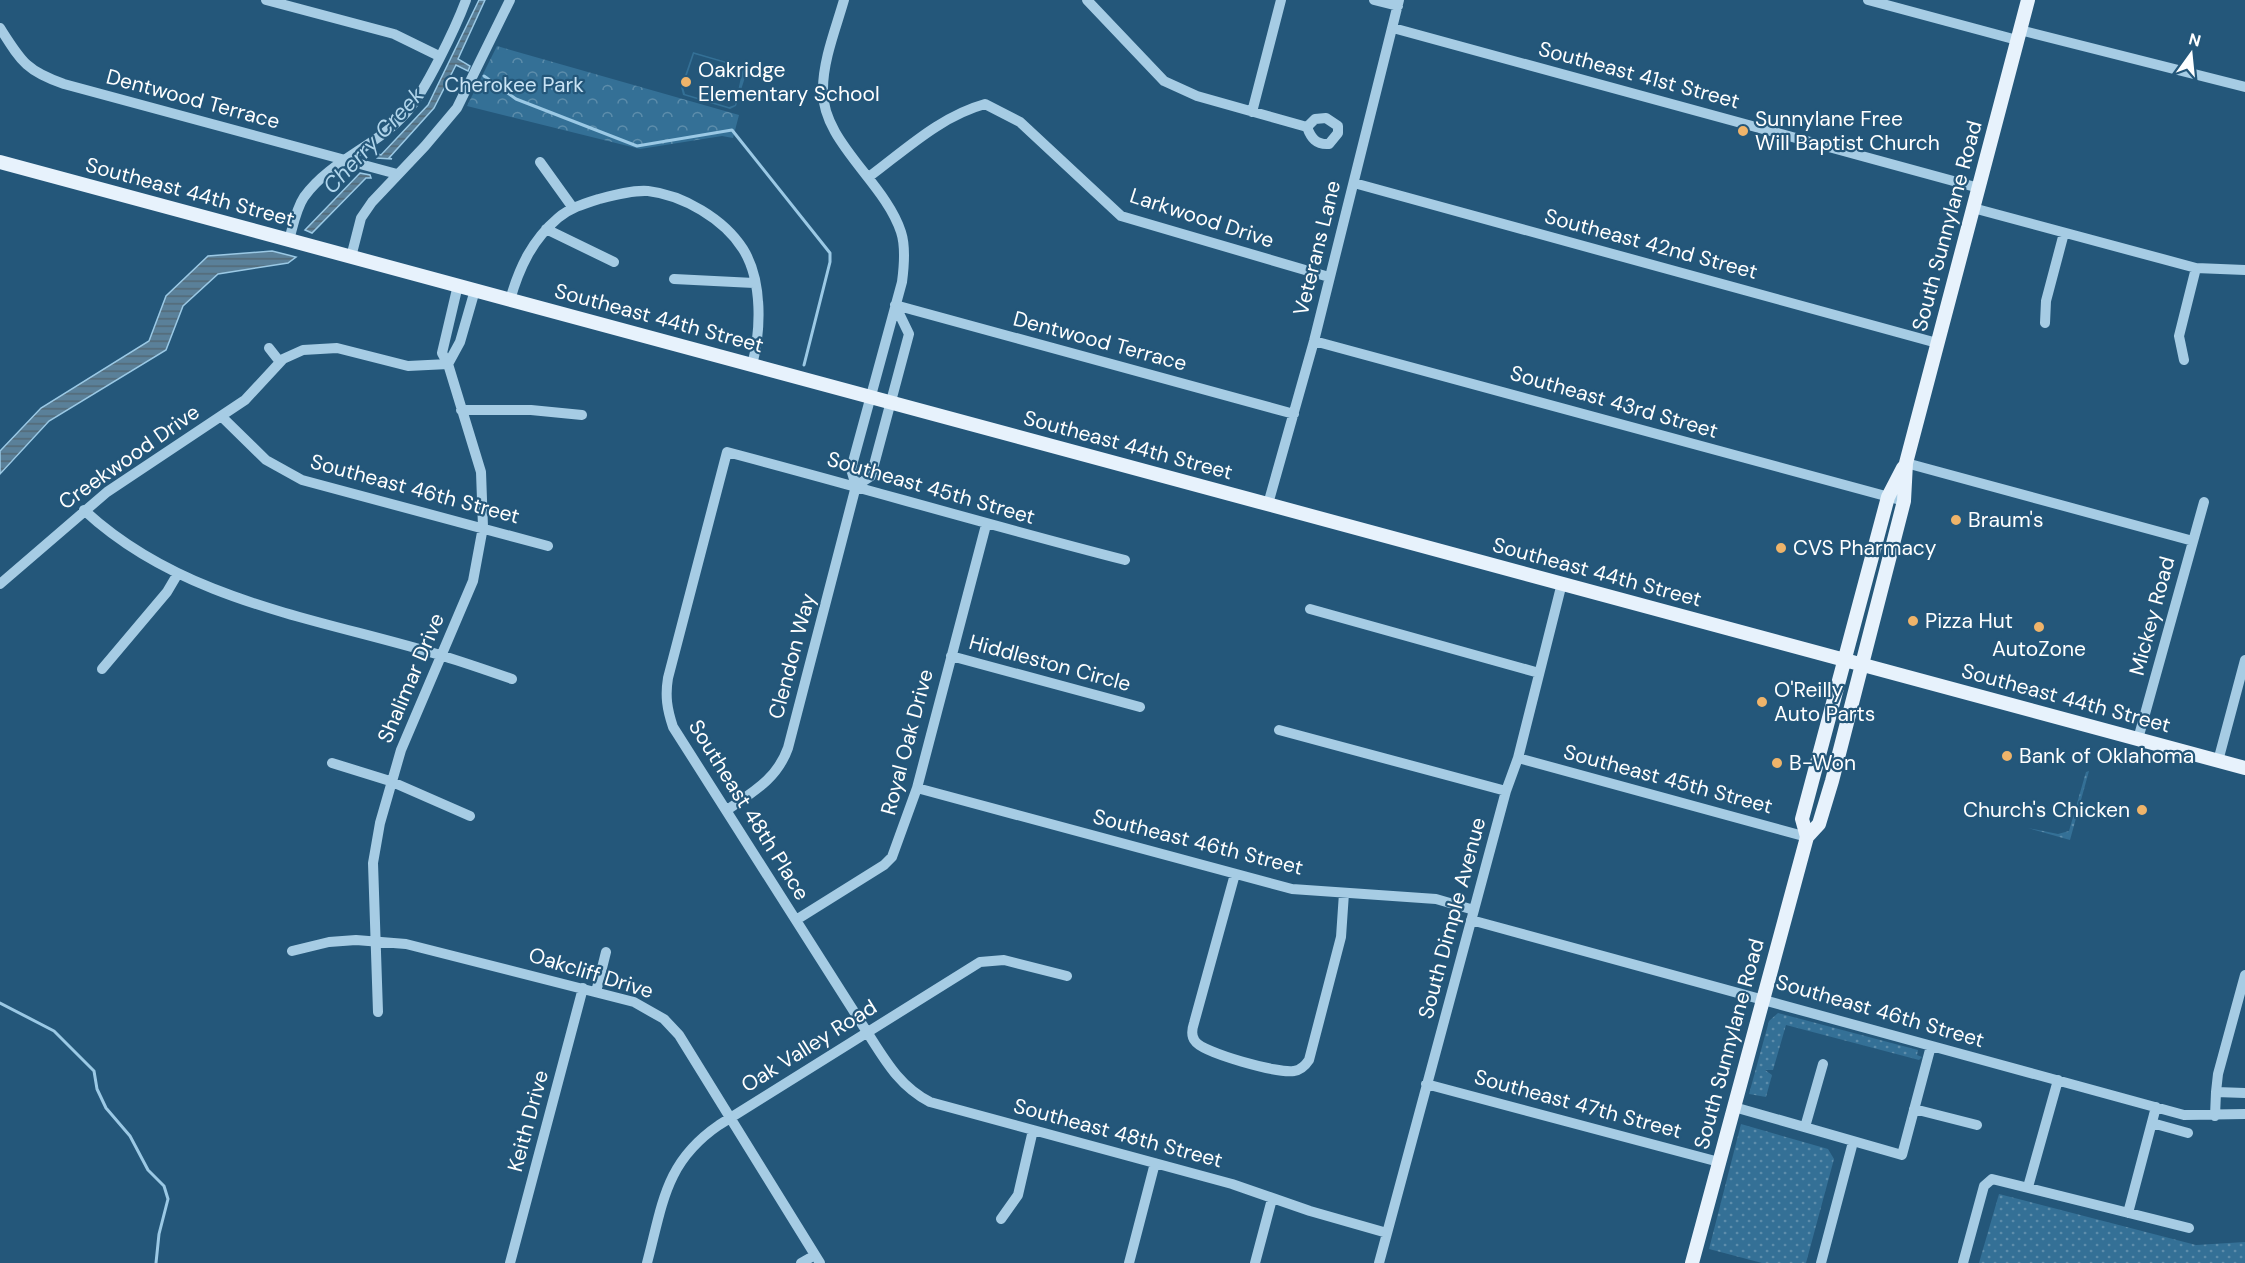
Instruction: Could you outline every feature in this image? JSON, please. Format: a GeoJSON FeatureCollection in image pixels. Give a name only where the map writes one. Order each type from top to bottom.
{"type":"FeatureCollection","features":[{"type":"Feature","properties":{"kind":"main road","name":"South Sunnylane Road"},"geometry":{"type":"LineString","coordinates":[[1692,1263],[1807,837],[1819,824],[1863,666],[1904,501],[1906,463],[2028,0]]}},
{"type":"Feature","properties":{"kind":"main road","name":"Southeast 44th Street"},"geometry":{"type":"LineString","coordinates":[[0,162],[2245,768]]}},
{"type":"Feature","properties":{"kind":"main road","name":"South Sunnylane Road"},"geometry":{"type":"LineString","coordinates":[[1807,837],[1802,819],[1888,496],[1906,463]]}},
{"type":"Feature","properties":{"kind":"street"},"geometry":{"type":"LineString","coordinates":[[266,0],[394,34],[439,56]]}},
{"type":"Feature","properties":{"kind":"street"},"geometry":{"type":"LineString","coordinates":[[289,240],[304,198],[344,160],[386,132],[407,112],[439,56],[466,0]]}},
{"type":"Feature","properties":{"kind":"street"},"geometry":{"type":"LineString","coordinates":[[351,257],[361,218],[397,174],[458,108],[510,0]]}},
{"type":"Feature","properties":{"kind":"street","name":"Clendon Way"},"geometry":{"type":"LineString","coordinates":[[727,810],[770,780],[783,764],[856,486],[851,469],[904,264],[902,233],[870,176],[831,128],[822,90],[844,0]]}},
{"type":"Feature","properties":{"kind":"street"},"geometry":{"type":"LineString","coordinates":[[1088,0],[1164,81],[1197,96],[1308,127]]}},
{"type":"Feature","properties":{"kind":"street"},"geometry":{"type":"LineString","coordinates":[[1252,112],[1281,0]]}},
{"type":"Feature","properties":{"kind":"street"},"geometry":{"type":"LineString","coordinates":[[1374,0],[1399,3]]}},
{"type":"Feature","properties":{"kind":"street"},"geometry":{"type":"LineString","coordinates":[[1868,0],[2245,87]]}},
{"type":"Feature","properties":{"kind":"street","name":"Veterans Lane"},"geometry":{"type":"LineString","coordinates":[[1268,504],[1314,341],[1399,3]]}},
{"type":"Feature","properties":{"kind":"street","name":"Dentwood Terrace"},"geometry":{"type":"LineString","coordinates":[[0,28],[14,49],[37,75],[397,174]]}},
{"type":"Feature","properties":{"kind":"street","name":"Southeast 41st Street"},"geometry":{"type":"LineString","coordinates":[[1393,28],[1979,188]]}},
{"type":"Feature","properties":{"kind":"street","name":"Larkwood Drive"},"geometry":{"type":"LineString","coordinates":[[870,176],[943,122],[985,104],[1020,122],[1121,216],[1329,277]]}},
{"type":"Feature","properties":{"kind":"street"},"geometry":{"type":"LineString","coordinates":[[540,162],[573,208]]}},
{"type":"Feature","properties":{"kind":"street","name":"Southeast 42nd Street"},"geometry":{"type":"LineString","coordinates":[[1354,183],[1937,343]]}},
{"type":"Feature","properties":{"kind":"street"},"geometry":{"type":"LineString","coordinates":[[510,300],[519,270],[546,229],[573,208],[613,195],[648,191],[683,200],[723,226],[745,251],[754,283],[759,315],[752,365]]}},
{"type":"Feature","properties":{"kind":"street"},"geometry":{"type":"LineString","coordinates":[[1973,208],[2196,268],[2245,270]]}},
{"type":"Feature","properties":{"kind":"street"},"geometry":{"type":"LineString","coordinates":[[546,229],[614,262]]}},
{"type":"Feature","properties":{"kind":"street"},"geometry":{"type":"LineString","coordinates":[[2045,323],[2046,302],[2064,233]]}},
{"type":"Feature","properties":{"kind":"street"},"geometry":{"type":"LineString","coordinates":[[2184,360],[2179,336],[2196,268]]}},
{"type":"Feature","properties":{"kind":"street"},"geometry":{"type":"LineString","coordinates":[[674,279],[754,283]]}},
{"type":"Feature","properties":{"kind":"street","name":"Shalimar Drive"},"geometry":{"type":"LineString","coordinates":[[378,1012],[373,863],[390,781],[400,750],[443,656],[473,581],[483,527],[481,472],[448,364],[442,353],[443,338],[458,285]]}},
{"type":"Feature","properties":{"kind":"street"},"geometry":{"type":"LineString","coordinates":[[448,364],[460,342],[475,290]]}},
{"type":"Feature","properties":{"kind":"street","name":"Clendon Way"},"geometry":{"type":"LineString","coordinates":[[856,486],[871,477],[909,334],[895,305]]}},
{"type":"Feature","properties":{"kind":"street","name":"Dentwood Terrace"},"geometry":{"type":"LineString","coordinates":[[895,305],[1294,414]]}},
{"type":"Feature","properties":{"kind":"street","name":"Southeast 43rd Street"},"geometry":{"type":"LineString","coordinates":[[1314,341],[1904,501]]}},
{"type":"Feature","properties":{"kind":"street"},"geometry":{"type":"LineString","coordinates":[[269,348],[280,362]]}},
{"type":"Feature","properties":{"kind":"street","name":"Creekwood Drive"},"geometry":{"type":"LineString","coordinates":[[0,584],[84,510],[152,459],[195,435],[245,400],[280,362],[303,350],[337,348],[408,366],[448,364]]}},
{"type":"Feature","properties":{"kind":"street"},"geometry":{"type":"LineString","coordinates":[[882,350],[903,356]]}},
{"type":"Feature","properties":{"kind":"street"},"geometry":{"type":"LineString","coordinates":[[461,410],[531,410],[582,415]]}},
{"type":"Feature","properties":{"kind":"street","name":"Southeast 46th Street"},"geometry":{"type":"LineString","coordinates":[[221,416],[266,460],[302,480],[548,546]]}},
{"type":"Feature","properties":{"kind":"street","name":"Southeast 45th Street"},"geometry":{"type":"LineString","coordinates":[[727,452],[856,486],[986,525],[1125,561]]}},
{"type":"Feature","properties":{"kind":"street","name":"Southeast 48th Place"},"geometry":{"type":"LineString","coordinates":[[727,452],[665,696],[673,727],[867,1032]]}},
{"type":"Feature","properties":{"kind":"street"},"geometry":{"type":"LineString","coordinates":[[1906,463],[2193,541]]}},
{"type":"Feature","properties":{"kind":"street","name":"Mickey Road"},"geometry":{"type":"LineString","coordinates":[[2139,740],[2204,502]]}},
{"type":"Feature","properties":{"kind":"street"},"geometry":{"type":"LineString","coordinates":[[84,510],[145,558],[177,575],[284,614],[443,656],[512,679]]}},
{"type":"Feature","properties":{"kind":"street","name":"Royal Oak Drive"},"geometry":{"type":"LineString","coordinates":[[796,920],[884,865],[892,857],[917,788],[986,525]]}},
{"type":"Feature","properties":{"kind":"street"},"geometry":{"type":"LineString","coordinates":[[102,669],[166,592],[177,575]]}},
{"type":"Feature","properties":{"kind":"street","name":"South Dimple Avenue"},"geometry":{"type":"LineString","coordinates":[[1379,1263],[1506,791],[1518,758],[1562,584]]}},
{"type":"Feature","properties":{"kind":"street"},"geometry":{"type":"LineString","coordinates":[[1310,609],[1539,673]]}},
{"type":"Feature","properties":{"kind":"street","name":"Hiddleston Circle"},"geometry":{"type":"LineString","coordinates":[[951,656],[1140,707]]}},
{"type":"Feature","properties":{"kind":"street"},"geometry":{"type":"LineString","coordinates":[[2218,761],[2245,660]]}},
{"type":"Feature","properties":{"kind":"street"},"geometry":{"type":"LineString","coordinates":[[1279,730],[1506,791]]}},
{"type":"Feature","properties":{"kind":"street","name":"Southeast 45th Street"},"geometry":{"type":"LineString","coordinates":[[1518,758],[1807,837]]}},
{"type":"Feature","properties":{"kind":"street"},"geometry":{"type":"LineString","coordinates":[[332,763],[390,781],[470,816]]}},
{"type":"Feature","properties":{"kind":"street","name":"Southeast 46th Street"},"geometry":{"type":"LineString","coordinates":[[917,788],[1292,889],[1436,900],[1473,915],[1763,999],[2184,1115],[2245,1114]]}},
{"type":"Feature","properties":{"kind":"street"},"geometry":{"type":"LineString","coordinates":[[1235,874],[1194,1023],[1193,1037],[1195,1043],[1207,1050],[1284,1071],[1300,1070],[1309,1060],[1341,938],[1344,893]]}},
{"type":"Feature","properties":{"kind":"street","name":"Oakcliff Drive"},"geometry":{"type":"LineString","coordinates":[[292,951],[328,942],[374,940],[406,944],[634,1002],[664,1019],[680,1035],[818,1259]]}},
{"type":"Feature","properties":{"kind":"street"},"geometry":{"type":"LineString","coordinates":[[596,992],[606,952]]}},
{"type":"Feature","properties":{"kind":"street","name":"Oak Valley Road"},"geometry":{"type":"LineString","coordinates":[[647,1263],[665,1194],[680,1161],[700,1138],[980,962],[1004,960],[1067,976]]}},
{"type":"Feature","properties":{"kind":"street"},"geometry":{"type":"LineString","coordinates":[[2215,1116],[2218,1074],[2245,975]]}},
{"type":"Feature","properties":{"kind":"street","name":"Keith Drive"},"geometry":{"type":"LineString","coordinates":[[510,1263],[583,988]]}},
{"type":"Feature","properties":{"kind":"street","name":"Southeast 48th Street"},"geometry":{"type":"LineString","coordinates":[[867,1032],[897,1078],[919,1097],[930,1102],[1155,1162],[1387,1233]]}},
{"type":"Feature","properties":{"kind":"street"},"geometry":{"type":"LineString","coordinates":[[1734,1107],[1902,1155],[1931,1046]]}},
{"type":"Feature","properties":{"kind":"street"},"geometry":{"type":"LineString","coordinates":[[1805,1127],[1823,1064]]}},
{"type":"Feature","properties":{"kind":"street"},"geometry":{"type":"LineString","coordinates":[[2028,1187],[2058,1080]]}},
{"type":"Feature","properties":{"kind":"street","name":"Southeast 47th Street"},"geometry":{"type":"LineString","coordinates":[[1426,1084],[1719,1162]]}},
{"type":"Feature","properties":{"kind":"street"},"geometry":{"type":"LineString","coordinates":[[2216,1092],[2245,1093]]}},
{"type":"Feature","properties":{"kind":"street"},"geometry":{"type":"LineString","coordinates":[[2128,1213],[2156,1107]]}},
{"type":"Feature","properties":{"kind":"street"},"geometry":{"type":"LineString","coordinates":[[1914,1109],[1977,1125]]}},
{"type":"Feature","properties":{"kind":"street"},"geometry":{"type":"LineString","coordinates":[[2152,1123],[2188,1133]]}},
{"type":"Feature","properties":{"kind":"street"},"geometry":{"type":"LineString","coordinates":[[1001,1219],[1018,1195],[1033,1130]]}},
{"type":"Feature","properties":{"kind":"street"},"geometry":{"type":"LineString","coordinates":[[1821,1263],[1853,1142]]}},
{"type":"Feature","properties":{"kind":"street"},"geometry":{"type":"LineString","coordinates":[[1130,1263],[1155,1162]]}},
{"type":"Feature","properties":{"kind":"street"},"geometry":{"type":"LineString","coordinates":[[1963,1263],[1985,1183],[1995,1179],[2189,1228]]}},
{"type":"Feature","properties":{"kind":"street"},"geometry":{"type":"LineString","coordinates":[[1255,1263],[1272,1199]]}},
{"type":"Feature","properties":{"kind":"street"},"geometry":{"type":"LineString","coordinates":[[801,1263],[818,1259]]}},
{"type":"Feature","properties":{"kind":"green space","name":"Cherokee Park"},"geometry":{"type":"Polygon","coordinates":[[[497,46],[739,115],[733,138],[722,136],[640,149],[467,106],[497,46]]]}},
{"type":"Feature","properties":{"kind":"green space"},"geometry":{"type":"Polygon","coordinates":[[[693,52],[744,67],[746,74],[736,106],[730,109],[683,95],[681,87],[693,52]],[[694,54],[683,87],[685,94],[729,107],[735,105],[743,68],[694,54]]]}},
{"type":"Feature","properties":{"kind":"green space"},"geometry":{"type":"Polygon","coordinates":[[[2089,771],[2070,840],[2028,828],[2058,834],[2069,831],[2086,772],[2089,771]]]}},
{"type":"Feature","properties":{"kind":"green space"},"geometry":{"type":"Polygon","coordinates":[[[1778,1013],[1918,1050],[1917,1055],[1922,1057],[1919,1060],[1786,1025],[1773,1070],[1765,1070],[1772,1075],[1766,1097],[1749,1094],[1769,1021],[1778,1013]]]}},
{"type":"Feature","properties":{"kind":"green space"},"geometry":{"type":"Polygon","coordinates":[[[1741,1124],[1828,1149],[1834,1159],[1806,1263],[1762,1263],[1709,1249],[1741,1124]]]}},
{"type":"Feature","properties":{"kind":"green space"},"geometry":{"type":"Polygon","coordinates":[[[1999,1194],[2196,1245],[2245,1242],[2245,1263],[1979,1263],[1999,1194]]]}},
{"type":"Feature","properties":{"kind":"shaded area"},"geometry":{"type":"Polygon","coordinates":[[[479,0],[485,0],[458,59],[470,66],[468,71],[456,65],[434,108],[389,158],[392,159],[377,158],[378,154],[381,155],[428,105],[479,0]]]}},
{"type":"Feature","properties":{"kind":"shaded area"},"geometry":{"type":"Polygon","coordinates":[[[360,173],[370,175],[371,178],[366,178],[312,233],[305,230],[360,173]]]}},
{"type":"Feature","properties":{"kind":"shaded area"},"geometry":{"type":"Polygon","coordinates":[[[272,251],[296,257],[288,263],[218,274],[183,306],[166,350],[49,421],[0,474],[0,451],[41,408],[149,341],[166,296],[208,256],[272,251]]]}},
{"type":"Feature","properties":{"kind":"waterway"},"geometry":{"type":"LineString","coordinates":[[484,76],[516,99],[637,146],[732,130],[830,253],[830,262],[804,365]]}},
{"type":"Feature","properties":{"kind":"waterway"},"geometry":{"type":"LineString","coordinates":[[0,1003],[54,1031],[94,1071],[97,1089],[106,1108],[130,1136],[148,1170],[164,1186],[168,1199],[159,1234],[156,1263]]}},
{"type":"Feature","properties":{"kind":"place","name":"Oakridge Elementary School"},"geometry":{"type":"Point","coordinates":[686,82]}},
{"type":"Feature","properties":{"kind":"place","name":"Sunnylane Free Will Baptist Church"},"geometry":{"type":"Point","coordinates":[1743,131]}},
{"type":"Feature","properties":{"kind":"place","name":"Braum's"},"geometry":{"type":"Point","coordinates":[1956,520]}},
{"type":"Feature","properties":{"kind":"place","name":"CVS Pharmacy"},"geometry":{"type":"Point","coordinates":[1781,548]}},
{"type":"Feature","properties":{"kind":"place","name":"Pizza Hut"},"geometry":{"type":"Point","coordinates":[1913,621]}},
{"type":"Feature","properties":{"kind":"place","name":"AutoZone"},"geometry":{"type":"Point","coordinates":[2039,627]}},
{"type":"Feature","properties":{"kind":"place","name":"O'Reilly Auto Parts"},"geometry":{"type":"Point","coordinates":[1762,702]}},
{"type":"Feature","properties":{"kind":"place","name":"Bank of Oklahoma"},"geometry":{"type":"Point","coordinates":[2007,756]}},
{"type":"Feature","properties":{"kind":"place","name":"B-Won"},"geometry":{"type":"Point","coordinates":[1777,763]}},
{"type":"Feature","properties":{"kind":"place","name":"Church's Chicken"},"geometry":{"type":"Point","coordinates":[2142,810]}},
{"type":"Feature","properties":{"kind":"water label","name":"Cherry Creek"},"geometry":{"type":"Point","coordinates":[373,140]}}]}
